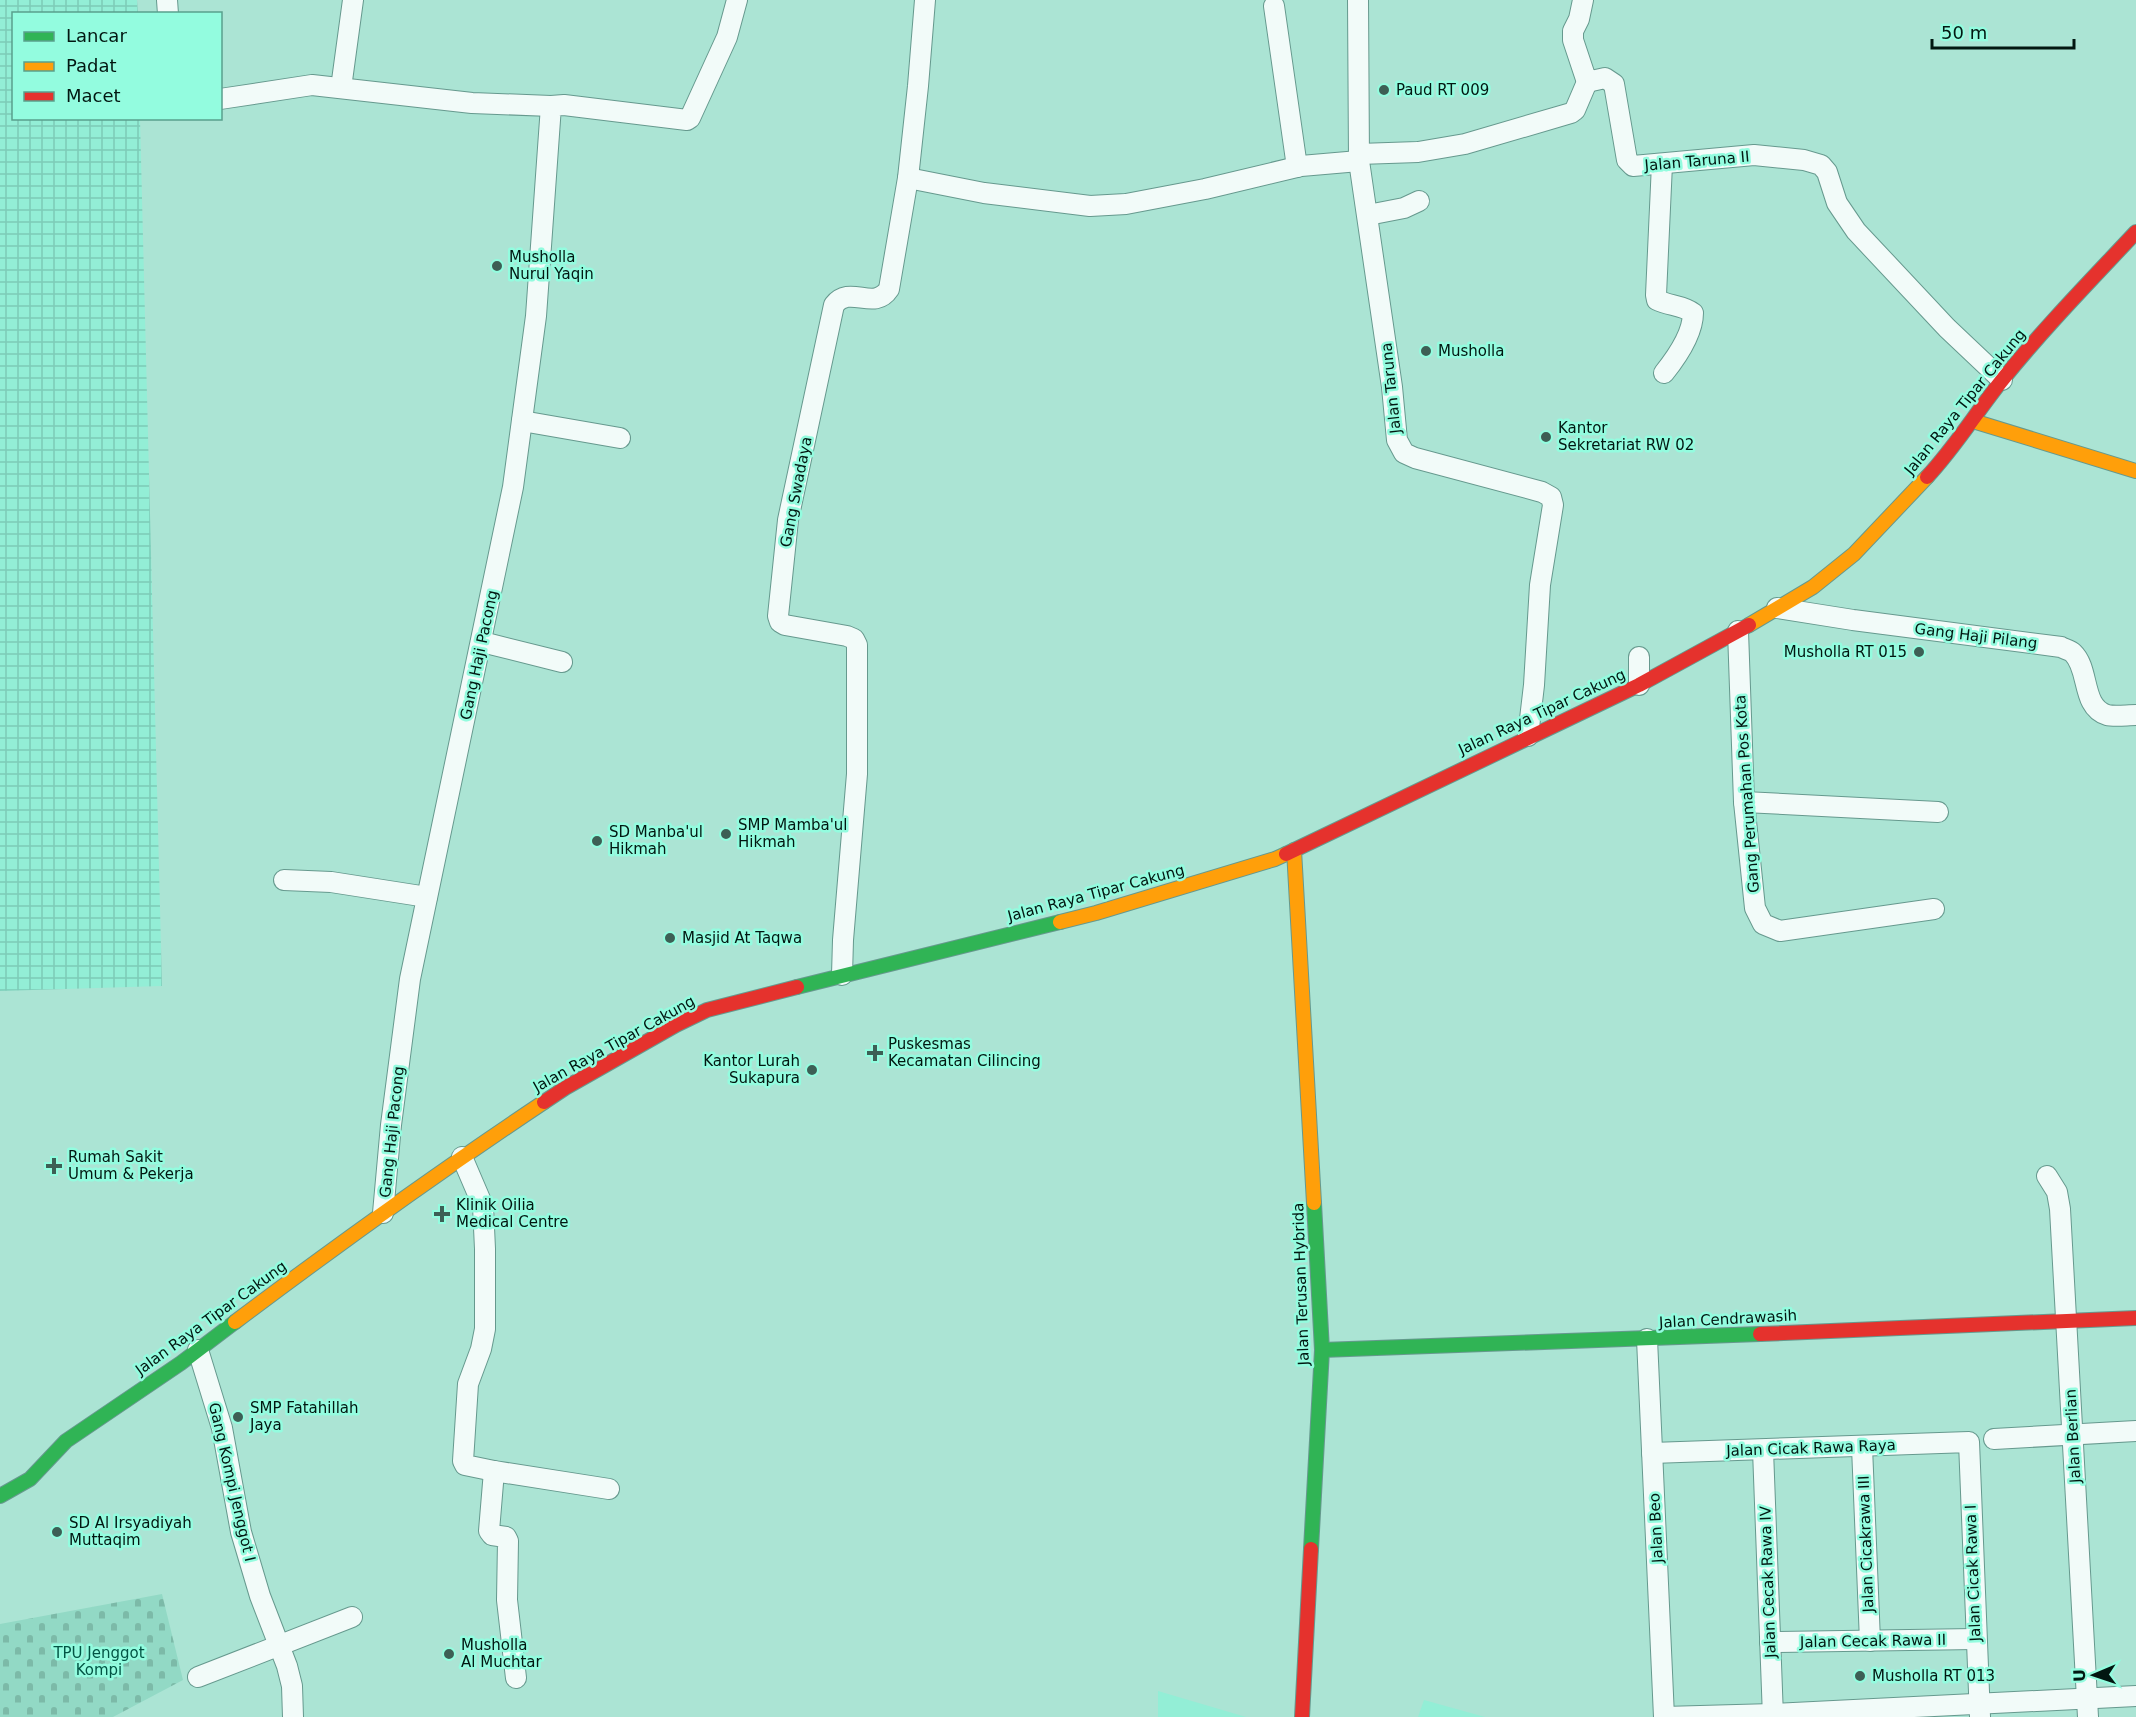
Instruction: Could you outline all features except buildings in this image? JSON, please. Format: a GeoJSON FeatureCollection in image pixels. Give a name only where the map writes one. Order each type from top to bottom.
{"type":"FeatureCollection","features":[{"type":"Feature","properties":{"kind":"street"},"geometry":{"type":"LineString","coordinates":[[341,88],[353,0]]}},
{"type":"Feature","properties":{"kind":"street"},"geometry":{"type":"LineString","coordinates":[[222,99],[312,85],[472,103],[558,105],[687,120],[690,118],[727,37],[737,0]]}},
{"type":"Feature","properties":{"kind":"street","name":"Gang Swadaya"},"geometry":{"type":"LineString","coordinates":[[842,975],[857,774],[857,645],[854,639],[847,636],[785,625],[780,622],[778,616],[788,520],[834,305],[838,300],[851,297],[877,300],[889,290],[908,178],[925,0]]}},
{"type":"Feature","properties":{"kind":"street","name":"Jalan Taruna"},"geometry":{"type":"LineString","coordinates":[[1359,0],[1359,158],[1392,387],[1397,440],[1404,453],[1415,458],[1542,492],[1551,497],[1553,505],[1540,585],[1534,685],[1528,736]]}},
{"type":"Feature","properties":{"kind":"street"},"geometry":{"type":"LineString","coordinates":[[908,178],[984,193],[1090,206],[1126,204],[1205,189],[1297,167],[1465,144],[1575,110],[1587,82],[1573,40],[1573,31],[1579,19],[1583,0]]}},
{"type":"Feature","properties":{"kind":"street"},"geometry":{"type":"LineString","coordinates":[[1274,6],[1297,167]]}},
{"type":"Feature","properties":{"kind":"street","name":"Jalan Taruna II"},"geometry":{"type":"LineString","coordinates":[[1587,82],[1605,78],[1614,84],[1627,160],[1633,166],[1754,155],[1804,160],[1821,165],[1827,172],[1837,203],[1856,231],[1947,328],[2002,380]]}},
{"type":"Feature","properties":{"kind":"street","name":"Gang Haji Pacong"},"geometry":{"type":"LineString","coordinates":[[384,1213],[391,1125],[410,979],[513,487],[536,316],[558,105]]}},
{"type":"Feature","properties":{"kind":"street"},"geometry":{"type":"LineString","coordinates":[[1662,164],[1657,300],[1664,304],[1686,308],[1693,313],[1693,322],[1664,373]]}},
{"type":"Feature","properties":{"kind":"street"},"geometry":{"type":"LineString","coordinates":[[1368,215],[1404,208],[1419,201]]}},
{"type":"Feature","properties":{"kind":"street","name":"Jalan Raya Tipar Cakung"},"geometry":{"type":"LineString","coordinates":[[0,1496],[30,1479],[66,1442],[198,1350],[462,1157],[565,1088],[706,1011],[1096,913],[1275,859],[1528,736],[1639,685],[1814,587],[1854,554],[1935,468],[2002,380],[2053,320],[2136,232]]}},
{"type":"Feature","properties":{"kind":"street"},"geometry":{"type":"LineString","coordinates":[[522,421],[620,438]]}},
{"type":"Feature","properties":{"kind":"street"},"geometry":{"type":"LineString","coordinates":[[1973,421],[2136,471]]}},
{"type":"Feature","properties":{"kind":"street","name":"Gang Haji Pilang"},"geometry":{"type":"LineString","coordinates":[[1777,608],[2061,647],[2073,653],[2080,664],[2092,703],[2098,710],[2107,715],[2136,715]]}},
{"type":"Feature","properties":{"kind":"street","name":"Gang Perumahan Pos Kota"},"geometry":{"type":"LineString","coordinates":[[1737,631],[1744,802],[1755,908],[1763,924],[1780,931],[1934,909]]}},
{"type":"Feature","properties":{"kind":"street"},"geometry":{"type":"LineString","coordinates":[[482,642],[562,662]]}},
{"type":"Feature","properties":{"kind":"street"},"geometry":{"type":"LineString","coordinates":[[1639,685],[1640,657]]}},
{"type":"Feature","properties":{"kind":"street"},"geometry":{"type":"LineString","coordinates":[[1744,802],[1938,812]]}},
{"type":"Feature","properties":{"kind":"street","name":"Jalan Terusan Hybrida"},"geometry":{"type":"LineString","coordinates":[[1294,850],[1322,1350],[1302,1717]]}},
{"type":"Feature","properties":{"kind":"street"},"geometry":{"type":"LineString","coordinates":[[284,880],[331,882],[427,897]]}},
{"type":"Feature","properties":{"kind":"street"},"geometry":{"type":"LineString","coordinates":[[462,1157],[483,1206],[485,1238],[485,1329],[468,1384],[463,1461],[465,1465],[494,1471],[609,1489]]}},
{"type":"Feature","properties":{"kind":"street","name":"Jalan Berlian"},"geometry":{"type":"LineString","coordinates":[[2047,1176],[2054,1184],[2059,1201],[2087,1708]]}},
{"type":"Feature","properties":{"kind":"street","name":"Jalan Cendrawasih"},"geometry":{"type":"LineString","coordinates":[[1322,1350],[2136,1318]]}},
{"type":"Feature","properties":{"kind":"street","name":"Jalan Beo"},"geometry":{"type":"LineString","coordinates":[[1647,1339],[1664,1717]]}},
{"type":"Feature","properties":{"kind":"street","name":"Gang Kompi Jenggot I"},"geometry":{"type":"LineString","coordinates":[[198,1350],[222,1428],[241,1532],[260,1596],[287,1666],[292,1686],[293,1717]]}},
{"type":"Feature","properties":{"kind":"street"},"geometry":{"type":"LineString","coordinates":[[1994,1439],[2136,1431]]}},
{"type":"Feature","properties":{"kind":"street","name":"Jalan Cicak Rawa Raya"},"geometry":{"type":"LineString","coordinates":[[1652,1454],[1862,1448],[1969,1442]]}},
{"type":"Feature","properties":{"kind":"street","name":"Jalan Cicak Rawa I"},"geometry":{"type":"LineString","coordinates":[[1969,1442],[1979,1710]]}},
{"type":"Feature","properties":{"kind":"street","name":"Jalan Cicakrawa III"},"geometry":{"type":"LineString","coordinates":[[1862,1448],[1870,1641]]}},
{"type":"Feature","properties":{"kind":"street","name":"Jalan Cecak Rawa IV"},"geometry":{"type":"LineString","coordinates":[[1763,1450],[1773,1716]]}},
{"type":"Feature","properties":{"kind":"street"},"geometry":{"type":"LineString","coordinates":[[494,1471],[489,1531],[492,1535],[506,1537],[508,1541],[507,1600],[516,1678]]}},
{"type":"Feature","properties":{"kind":"street"},"geometry":{"type":"LineString","coordinates":[[198,1677],[352,1617]]}},
{"type":"Feature","properties":{"kind":"street","name":"Jalan Cecak Rawa II"},"geometry":{"type":"LineString","coordinates":[[1770,1642],[1975,1639]]}},
{"type":"Feature","properties":{"kind":"street"},"geometry":{"type":"LineString","coordinates":[[1664,1717],[2087,1708],[2136,1696]]}},
{"type":"Feature","properties":{"kind":"shaded area"},"geometry":{"type":"Polygon","coordinates":[[[0,0],[137,0],[138,12],[12,12],[12,120],[140,120],[162,986],[0,991],[0,0]]]}},
{"type":"Feature","properties":{"kind":"shaded area"},"geometry":{"type":"Polygon","coordinates":[[[1158,1691],[1246,1717],[1158,1717],[1158,1691]]]}},
{"type":"Feature","properties":{"kind":"shaded area"},"geometry":{"type":"Polygon","coordinates":[[[1424,1700],[1485,1717],[1418,1717],[1424,1700]]]}},
{"type":"Feature","properties":{"kind":"green space","name":"TPU Jenggot Kompi"},"geometry":{"type":"Polygon","coordinates":[[[162,1594],[183,1680],[113,1717],[0,1717],[0,1624],[162,1594]]]}},
{"type":"Feature","properties":{"kind":"traffic: fast"},"geometry":{"type":"LineString","coordinates":[[797,987],[1060,922]]}},
{"type":"Feature","properties":{"kind":"traffic: fast"},"geometry":{"type":"LineString","coordinates":[[1311,1549],[1322,1350],[1314,1203]]}},
{"type":"Feature","properties":{"kind":"traffic: fast"},"geometry":{"type":"LineString","coordinates":[[0,1496],[30,1479],[66,1441],[181,1363],[235,1322]]}},
{"type":"Feature","properties":{"kind":"traffic: fast"},"geometry":{"type":"LineString","coordinates":[[1322,1350],[1760,1334]]}},
{"type":"Feature","properties":{"kind":"traffic: slow"},"geometry":{"type":"LineString","coordinates":[[1973,421],[2136,471]]}},
{"type":"Feature","properties":{"kind":"traffic: slow"},"geometry":{"type":"LineString","coordinates":[[1749,625],[1813,587],[1854,554],[1927,477]]}},
{"type":"Feature","properties":{"kind":"traffic: slow"},"geometry":{"type":"LineString","coordinates":[[1294,850],[1314,1203]]}},
{"type":"Feature","properties":{"kind":"traffic: slow"},"geometry":{"type":"LineString","coordinates":[[1060,922],[1286,854]]}},
{"type":"Feature","properties":{"kind":"traffic: slow"},"geometry":{"type":"LineString","coordinates":[[235,1322],[388,1210],[544,1102]]}},
{"type":"Feature","properties":{"kind":"traffic: jam"},"geometry":{"type":"LineString","coordinates":[[1927,477],[2019,360],[2136,232]]}},
{"type":"Feature","properties":{"kind":"traffic: jam"},"geometry":{"type":"LineString","coordinates":[[1286,854],[1639,685],[1749,625]]}},
{"type":"Feature","properties":{"kind":"traffic: jam"},"geometry":{"type":"LineString","coordinates":[[544,1102],[676,1025],[707,1010],[797,987]]}},
{"type":"Feature","properties":{"kind":"traffic: jam"},"geometry":{"type":"LineString","coordinates":[[1760,1334],[2136,1318]]}},
{"type":"Feature","properties":{"kind":"traffic: jam"},"geometry":{"type":"LineString","coordinates":[[1302,1717],[1311,1549]]}},
{"type":"Feature","properties":{"kind":"place","name":"Paud RT 009"},"geometry":{"type":"Point","coordinates":[1384,90]}},
{"type":"Feature","properties":{"kind":"place","name":"Musholla Nurul Yaqin"},"geometry":{"type":"Point","coordinates":[497,266]}},
{"type":"Feature","properties":{"kind":"place","name":"Musholla"},"geometry":{"type":"Point","coordinates":[1426,351]}},
{"type":"Feature","properties":{"kind":"place","name":"Kantor Sekretariat RW 02"},"geometry":{"type":"Point","coordinates":[1546,437]}},
{"type":"Feature","properties":{"kind":"place","name":"Musholla RT 015"},"geometry":{"type":"Point","coordinates":[1919,652]}},
{"type":"Feature","properties":{"kind":"place","name":"SMP Mamba'ul Hikmah"},"geometry":{"type":"Point","coordinates":[726,834]}},
{"type":"Feature","properties":{"kind":"place","name":"SD Manba'ul Hikmah"},"geometry":{"type":"Point","coordinates":[597,841]}},
{"type":"Feature","properties":{"kind":"place","name":"Masjid At Taqwa"},"geometry":{"type":"Point","coordinates":[670,938]}},
{"type":"Feature","properties":{"kind":"place","name":"Puskesmas Kecamatan Cilincing"},"geometry":{"type":"Point","coordinates":[875,1053]}},
{"type":"Feature","properties":{"kind":"place","name":"Kantor Lurah Sukapura"},"geometry":{"type":"Point","coordinates":[812,1070]}},
{"type":"Feature","properties":{"kind":"place","name":"Rumah Sakit Umum & Pekerja"},"geometry":{"type":"Point","coordinates":[54,1166]}},
{"type":"Feature","properties":{"kind":"place","name":"Klinik Oilia Medical Centre"},"geometry":{"type":"Point","coordinates":[442,1214]}},
{"type":"Feature","properties":{"kind":"place","name":"SMP Fatahillah Jaya"},"geometry":{"type":"Point","coordinates":[238,1417]}},
{"type":"Feature","properties":{"kind":"place","name":"SD Al Irsyadiyah Muttaqim"},"geometry":{"type":"Point","coordinates":[57,1532]}},
{"type":"Feature","properties":{"kind":"place","name":"Musholla Al Muchtar"},"geometry":{"type":"Point","coordinates":[449,1654]}},
{"type":"Feature","properties":{"kind":"place","name":"Musholla RT 013"},"geometry":{"type":"Point","coordinates":[1860,1676]}}]}
